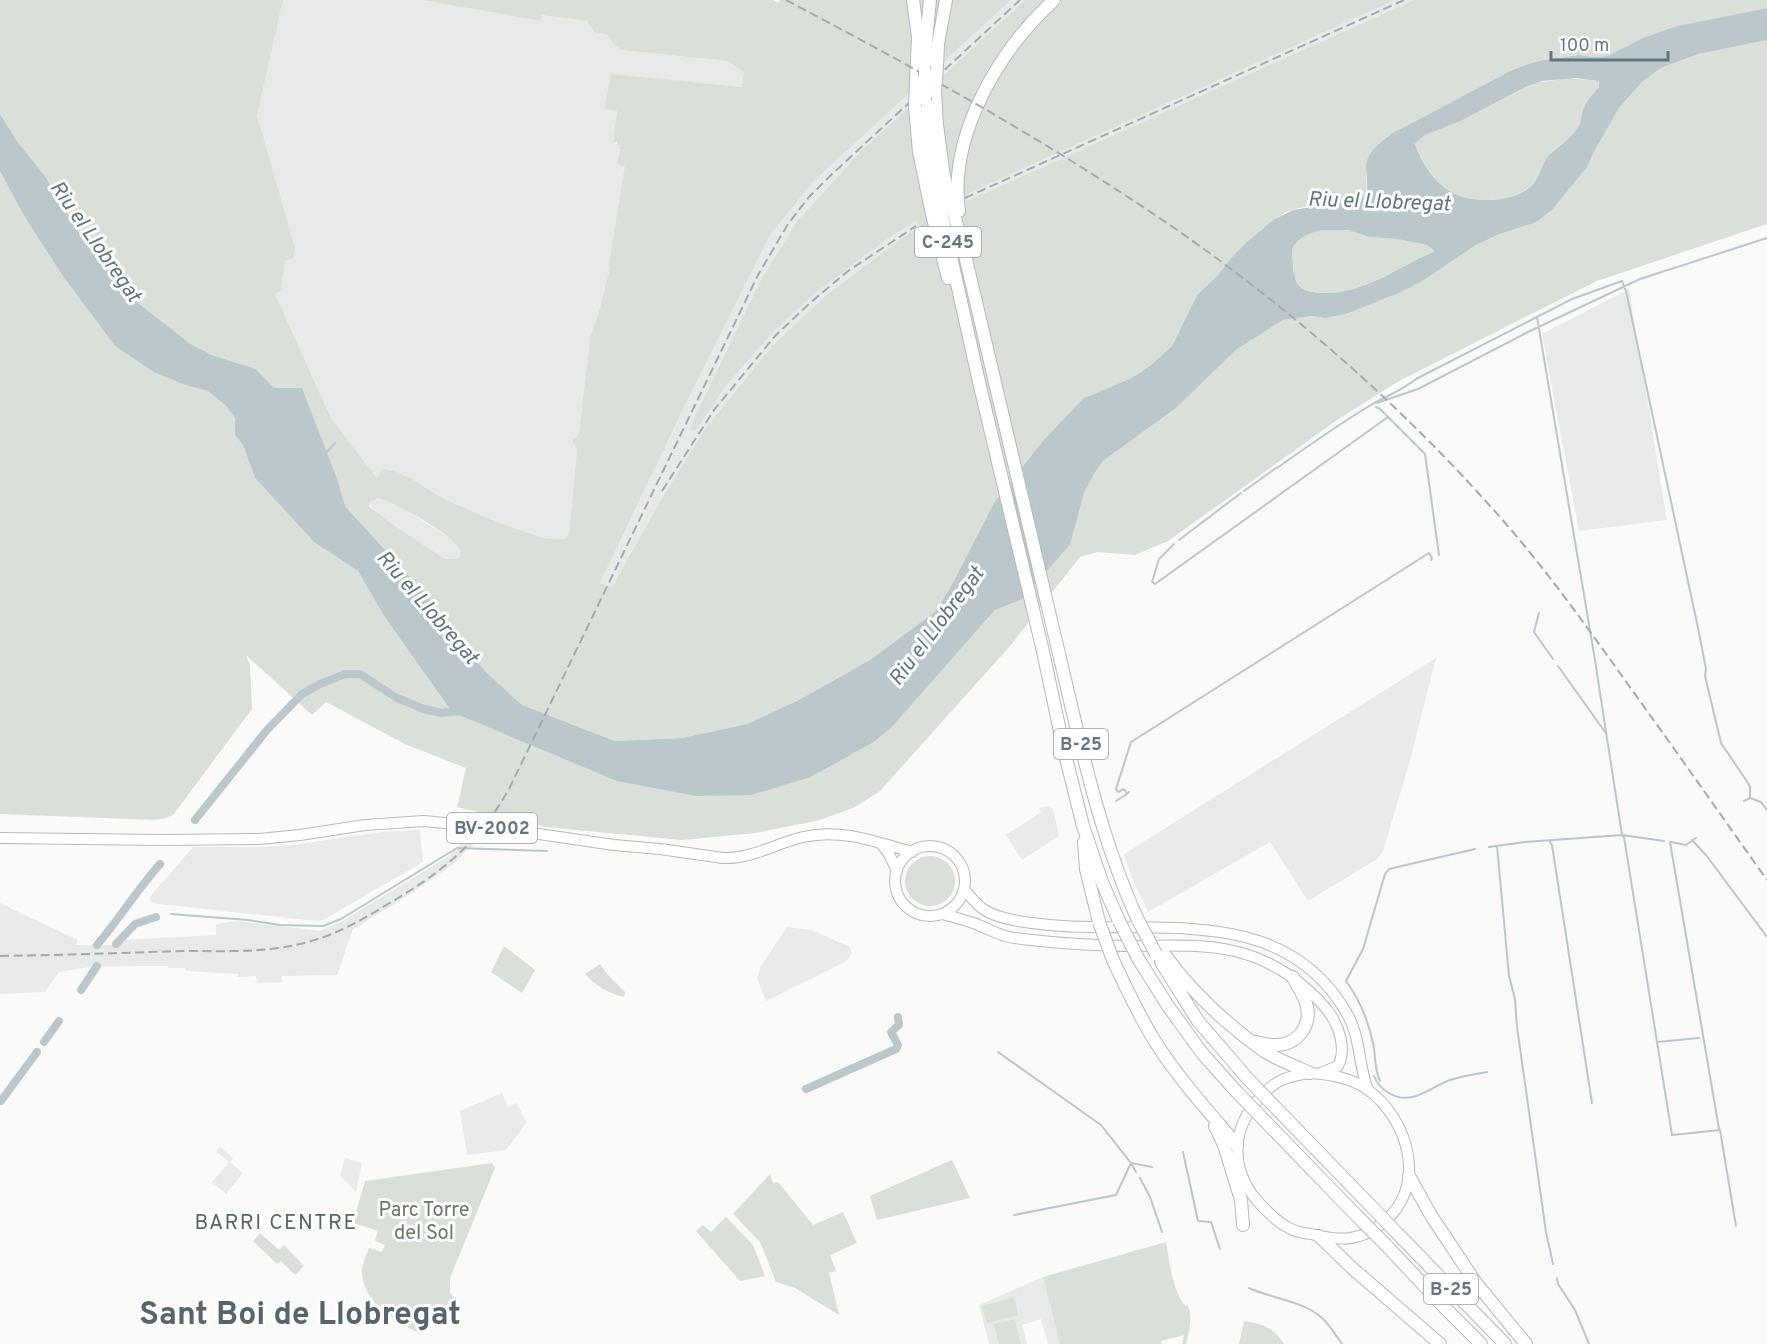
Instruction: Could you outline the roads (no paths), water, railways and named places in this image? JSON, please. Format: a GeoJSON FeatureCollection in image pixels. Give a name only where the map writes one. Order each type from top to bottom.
{"type":"FeatureCollection","features":[{"type":"Feature","properties":{"kind":"highway"},"geometry":{"type":"LineString","coordinates":[[913,0],[918,37],[916,82],[920,103]]}},
{"type":"Feature","properties":{"kind":"highway","name":"C-245"},"geometry":{"type":"LineString","coordinates":[[930,0],[925,72],[920,103],[935,183],[979,382],[1042,647]]}},
{"type":"Feature","properties":{"kind":"highway","name":"C-245"},"geometry":{"type":"LineString","coordinates":[[946,0],[938,44],[935,92],[944,177],[964,251],[1055,634]]}},
{"type":"Feature","properties":{"kind":"highway"},"geometry":{"type":"LineString","coordinates":[[964,251],[957,186],[969,129],[982,95],[1006,55],[1025,30],[1054,0]]}},
{"type":"Feature","properties":{"kind":"highway","name":"B-25"},"geometry":{"type":"LineString","coordinates":[[1055,634],[1111,854],[1124,888],[1176,988],[1198,1021],[1248,1079],[1505,1344]]}},
{"type":"Feature","properties":{"kind":"highway","name":"B-25"},"geometry":{"type":"LineString","coordinates":[[1042,647],[1083,826],[1102,882],[1139,960],[1202,1053],[1481,1344]]}},
{"type":"Feature","properties":{"kind":"highway"},"geometry":{"type":"LineString","coordinates":[[1083,826],[1086,869],[1099,922],[1113,960],[1137,1011],[1175,1071],[1237,1145]]}},
{"type":"Feature","properties":{"kind":"highway"},"geometry":{"type":"LineString","coordinates":[[1160,954],[1224,1020],[1265,1051],[1315,1073]]}},
{"type":"Feature","properties":{"kind":"highway"},"geometry":{"type":"LineString","coordinates":[[1253,1041],[1273,1045],[1283,1044],[1297,1037],[1306,1026],[1308,1020],[1306,1003],[1293,977]]}},
{"type":"Feature","properties":{"kind":"highway"},"geometry":{"type":"LineString","coordinates":[[1208,1111],[1224,1145],[1241,1200],[1243,1225]]}},
{"type":"Feature","properties":{"kind":"highway"},"geometry":{"type":"LineString","coordinates":[[1409,1176],[1432,1217],[1476,1283],[1526,1344]]}},
{"type":"Feature","properties":{"kind":"highway"},"geometry":{"type":"LineString","coordinates":[[1319,1236],[1352,1268],[1440,1344]]}},
{"type":"Feature","properties":{"kind":"main road","name":"BV-2002"},"geometry":{"type":"LineString","coordinates":[[0,838],[259,839],[381,823],[424,822],[505,829],[723,858],[750,855],[818,834],[838,834],[912,852]]}},
{"type":"Feature","properties":{"kind":"main road"},"geometry":{"type":"LineString","coordinates":[[881,843],[890,854],[897,871],[896,888],[901,899],[915,912],[960,918],[1011,938],[1077,945],[1202,947],[1233,951],[1269,963],[1293,977],[1318,998],[1334,1019],[1343,1054],[1338,1066],[1282,1079],[1265,1090],[1243,1119],[1239,1131],[1237,1145],[1240,1167],[1253,1197],[1275,1220],[1291,1230],[1319,1236],[1352,1238],[1373,1230],[1389,1219],[1405,1196],[1409,1176],[1405,1140],[1398,1124],[1387,1109],[1368,1090],[1357,1083],[1315,1073]]}},
{"type":"Feature","properties":{"kind":"main road"},"geometry":{"type":"LineString","coordinates":[[897,871],[912,852],[921,848],[941,849],[956,858],[965,878],[964,889],[957,903],[942,914]]}},
{"type":"Feature","properties":{"kind":"main road"},"geometry":{"type":"LineString","coordinates":[[964,889],[984,910],[1009,919],[1072,927],[1159,927],[1220,931],[1256,939],[1284,951],[1305,963],[1335,995],[1348,1014],[1358,1040],[1363,1077],[1368,1090]]}},
{"type":"Feature","properties":{"kind":"water","name":"Riu el Llobregat"},"geometry":{"type":"Polygon","coordinates":[[[1767,8],[1767,40],[1699,54],[1661,68],[1643,81],[1619,108],[1587,167],[1553,209],[1537,222],[1500,234],[1476,245],[1424,280],[1399,293],[1346,314],[1325,318],[1312,316],[1283,320],[1236,350],[1176,408],[1103,461],[1084,493],[1070,545],[1022,599],[995,610],[892,727],[874,742],[811,777],[751,795],[696,796],[617,781],[452,712],[384,616],[358,571],[314,542],[255,478],[243,445],[235,435],[235,418],[226,406],[208,391],[188,386],[154,372],[115,346],[62,275],[23,214],[0,171],[0,114],[17,141],[45,176],[84,241],[134,300],[189,343],[212,355],[256,369],[274,388],[302,388],[338,481],[345,506],[426,595],[452,634],[487,673],[522,705],[615,741],[682,738],[747,724],[797,701],[870,660],[936,611],[994,503],[1043,441],[1084,398],[1132,378],[1172,346],[1197,295],[1246,243],[1273,220],[1293,210],[1363,197],[1367,191],[1366,166],[1369,156],[1393,133],[1510,71],[1528,64],[1579,55],[1607,56],[1645,37],[1677,26],[1767,8]],[[1576,78],[1542,81],[1528,86],[1461,121],[1425,135],[1415,144],[1423,162],[1441,185],[1457,195],[1493,200],[1519,194],[1533,184],[1548,156],[1575,131],[1586,104],[1599,87],[1599,81],[1576,78]],[[1321,230],[1299,240],[1292,251],[1295,279],[1302,288],[1312,292],[1341,292],[1355,289],[1435,251],[1427,245],[1397,239],[1369,237],[1348,230],[1321,230]]]}},
{"type":"Feature","properties":{"kind":"waterway"},"geometry":{"type":"LineString","coordinates":[[1377,403],[1418,389],[1530,331],[1640,279],[1767,238]]}},
{"type":"Feature","properties":{"kind":"waterway"},"geometry":{"type":"LineString","coordinates":[[1277,468],[1347,420],[1416,379],[1572,299],[1622,281],[1626,291],[1698,628],[1706,669],[1705,676],[1721,743],[1748,783],[1750,798]]}},
{"type":"Feature","properties":{"kind":"waterway"},"geometry":{"type":"LineString","coordinates":[[1537,317],[1672,1135],[1720,1130],[1736,1226]]}},
{"type":"Feature","properties":{"kind":"waterway"},"geometry":{"type":"LineString","coordinates":[[1376,407],[1425,454],[1439,555]]}},
{"type":"Feature","properties":{"kind":"waterway"},"geometry":{"type":"LineString","coordinates":[[1174,544],[1159,559],[1152,582],[1155,584],[1388,417]]}},
{"type":"Feature","properties":{"kind":"waterway"},"geometry":{"type":"LineString","coordinates":[[325,454],[335,443]]}},
{"type":"Feature","properties":{"kind":"waterway"},"geometry":{"type":"LineString","coordinates":[[1244,491],[1276,468]]}},
{"type":"Feature","properties":{"kind":"waterway"},"geometry":{"type":"LineString","coordinates":[[1179,540],[1241,493]]}},
{"type":"Feature","properties":{"kind":"waterway"},"geometry":{"type":"LineString","coordinates":[[1129,792],[1127,794],[1124,789],[1118,792],[1116,789],[1131,742],[1429,553],[1431,560]]}},
{"type":"Feature","properties":{"kind":"waterway"},"geometry":{"type":"LineString","coordinates":[[1539,613],[1534,632],[1553,659]]}},
{"type":"Feature","properties":{"kind":"waterway"},"geometry":{"type":"LineString","coordinates":[[1558,666],[1605,732]]}},
{"type":"Feature","properties":{"kind":"waterway"},"geometry":{"type":"LineString","coordinates":[[195,820],[267,730],[302,694],[320,684],[345,674],[360,674],[397,698],[424,709],[441,713],[461,711]]}},
{"type":"Feature","properties":{"kind":"waterway"},"geometry":{"type":"LineString","coordinates":[[1116,801],[1127,794]]}},
{"type":"Feature","properties":{"kind":"waterway"},"geometry":{"type":"LineString","coordinates":[[1744,801],[1750,798],[1761,802],[1767,810]]}},
{"type":"Feature","properties":{"kind":"waterway"},"geometry":{"type":"LineString","coordinates":[[1489,847],[1622,835],[1664,841]]}},
{"type":"Feature","properties":{"kind":"waterway"},"geometry":{"type":"LineString","coordinates":[[1671,842],[1686,845],[1696,838]]}},
{"type":"Feature","properties":{"kind":"waterway"},"geometry":{"type":"LineString","coordinates":[[1549,840],[1552,845],[1592,1103]]}},
{"type":"Feature","properties":{"kind":"waterway"},"geometry":{"type":"LineString","coordinates":[[1692,840],[1706,855],[1767,937]]}},
{"type":"Feature","properties":{"kind":"waterway"},"geometry":{"type":"LineString","coordinates":[[1670,842],[1719,1129]]}},
{"type":"Feature","properties":{"kind":"waterway"},"geometry":{"type":"LineString","coordinates":[[1497,846],[1509,976],[1515,999],[1546,1232],[1553,1264]]}},
{"type":"Feature","properties":{"kind":"waterway"},"geometry":{"type":"LineString","coordinates":[[171,914],[280,925],[323,926],[341,919],[457,848],[547,851]]}},
{"type":"Feature","properties":{"kind":"waterway"},"geometry":{"type":"LineString","coordinates":[[1380,1081],[1366,1018],[1346,981],[1363,949],[1385,874],[1389,869],[1475,849]]}},
{"type":"Feature","properties":{"kind":"waterway"},"geometry":{"type":"LineString","coordinates":[[97,945],[160,864]]}},
{"type":"Feature","properties":{"kind":"waterway"},"geometry":{"type":"LineString","coordinates":[[116,944],[135,924],[156,917]]}},
{"type":"Feature","properties":{"kind":"waterway"},"geometry":{"type":"LineString","coordinates":[[81,990],[97,966]]}},
{"type":"Feature","properties":{"kind":"waterway"},"geometry":{"type":"LineString","coordinates":[[806,1089],[896,1049],[898,1045],[891,1032],[899,1025],[898,1017]]}},
{"type":"Feature","properties":{"kind":"waterway"},"geometry":{"type":"LineString","coordinates":[[44,1042],[59,1021]]}},
{"type":"Feature","properties":{"kind":"waterway"},"geometry":{"type":"LineString","coordinates":[[1657,1042],[1699,1038]]}},
{"type":"Feature","properties":{"kind":"waterway"},"geometry":{"type":"LineString","coordinates":[[1,1101],[37,1052]]}},
{"type":"Feature","properties":{"kind":"waterway"},"geometry":{"type":"LineString","coordinates":[[998,1052],[1101,1125],[1136,1172]]}},
{"type":"Feature","properties":{"kind":"waterway"},"geometry":{"type":"LineString","coordinates":[[1374,1076],[1378,1084],[1386,1091],[1397,1097],[1405,1098],[1413,1097],[1450,1080],[1487,1072]]}},
{"type":"Feature","properties":{"kind":"waterway"},"geometry":{"type":"LineString","coordinates":[[1183,1152],[1198,1221],[1211,1222],[1220,1249]]}},
{"type":"Feature","properties":{"kind":"waterway"},"geometry":{"type":"LineString","coordinates":[[1014,1215],[1116,1195],[1131,1163],[1152,1167]]}},
{"type":"Feature","properties":{"kind":"waterway"},"geometry":{"type":"LineString","coordinates":[[1140,1178],[1150,1197],[1162,1232]]}},
{"type":"Feature","properties":{"kind":"waterway"},"geometry":{"type":"LineString","coordinates":[[1557,1278],[1558,1284],[1575,1310],[1589,1344]]}},
{"type":"Feature","properties":{"kind":"waterway"},"geometry":{"type":"LineString","coordinates":[[1249,1288],[1315,1312],[1328,1324],[1342,1344]]}},
{"type":"Feature","properties":{"kind":"railway"},"geometry":{"type":"LineString","coordinates":[[786,0],[986,110],[1132,200],[1222,262],[1343,360],[1456,469],[1527,549],[1595,638],[1767,880]]}},
{"type":"Feature","properties":{"kind":"railway"},"geometry":{"type":"LineString","coordinates":[[0,956],[241,951],[300,944],[343,929],[404,895],[440,870],[471,842],[510,787],[758,275],[788,224],[809,197],[830,176],[1020,0]]}},
{"type":"Feature","properties":{"kind":"railway"},"geometry":{"type":"LineString","coordinates":[[965,198],[1404,0]]}},
{"type":"Feature","properties":{"kind":"railway"},"geometry":{"type":"LineString","coordinates":[[662,491],[714,410],[775,336],[848,271],[916,226]]}},
{"type":"Feature","properties":{"kind":"district","name":"BARRI CENTRE"},"geometry":{"type":"Point","coordinates":[276,1222]}},
{"type":"Feature","properties":{"kind":"district","name":"Sant Boi de Llobregat"},"geometry":{"type":"Point","coordinates":[300,1313]}},
{"type":"Feature","properties":{"kind":"park label","name":"Parc Torre del Sol"},"geometry":{"type":"Point","coordinates":[424,1220]}}]}
